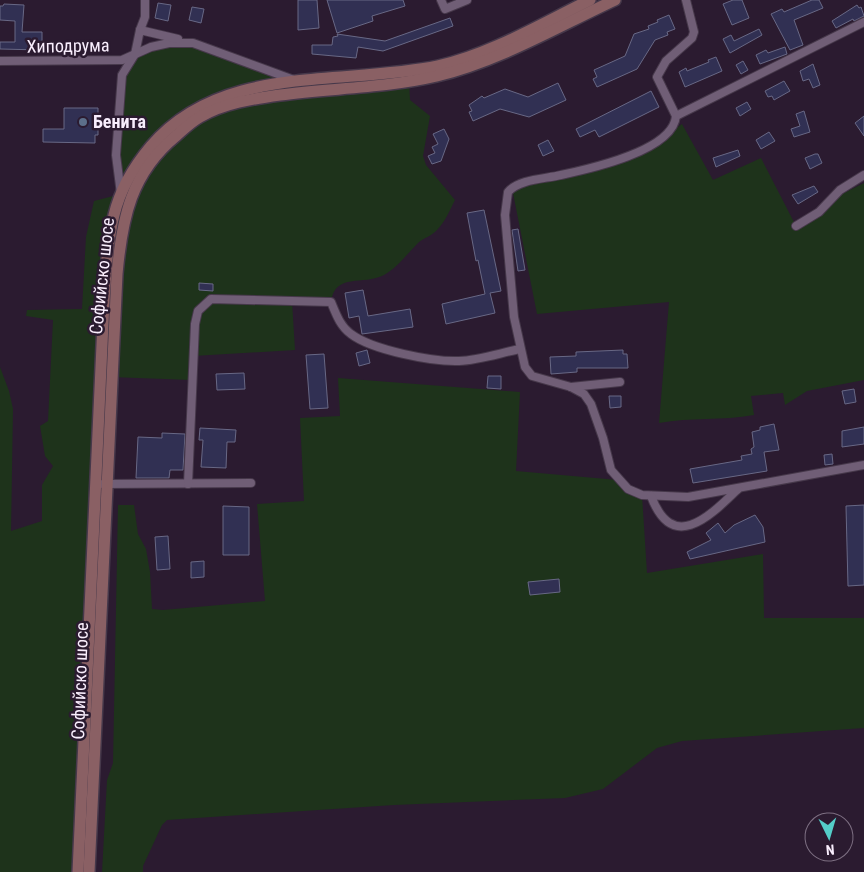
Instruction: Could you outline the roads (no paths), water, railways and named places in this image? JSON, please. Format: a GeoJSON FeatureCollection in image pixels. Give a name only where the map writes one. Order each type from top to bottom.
{"type":"FeatureCollection","features":[{"type":"Feature","properties":{"kind":"main road","name":"Софийско шосе"},"geometry":{"type":"LineString","coordinates":[[89,872],[106,272],[110,233],[121,194],[141,158],[158,138],[193,111],[238,92],[298,82],[410,71],[457,61],[503,42],[590,0]]}},
{"type":"Feature","properties":{"kind":"main road","name":"Софийско шосе"},"geometry":{"type":"LineString","coordinates":[[78,872],[100,484],[120,235],[132,195],[145,170],[164,146],[200,117],[232,104],[255,98],[437,76],[465,68],[506,52],[614,0]]}},
{"type":"Feature","properties":{"kind":"street"},"geometry":{"type":"LineString","coordinates":[[121,194],[116,155],[122,75],[135,54],[144,17],[145,0]]}},
{"type":"Feature","properties":{"kind":"street"},"geometry":{"type":"LineString","coordinates":[[441,0],[445,9],[467,0]]}},
{"type":"Feature","properties":{"kind":"street"},"geometry":{"type":"LineString","coordinates":[[686,0],[694,32],[692,38],[666,61],[657,77],[676,116],[675,122],[665,136],[650,146],[624,158],[573,173],[516,185],[508,192],[504,215],[520,349],[525,367],[532,376],[571,387],[584,394],[591,404],[603,438],[611,470],[628,489],[651,496],[688,497],[864,465]]}},
{"type":"Feature","properties":{"kind":"street"},"geometry":{"type":"LineString","coordinates":[[676,116],[864,22]]}},
{"type":"Feature","properties":{"kind":"street"},"geometry":{"type":"LineString","coordinates":[[140,30],[193,43],[298,82]]}},
{"type":"Feature","properties":{"kind":"street","name":"Хиподрума"},"geometry":{"type":"LineString","coordinates":[[0,61],[122,60],[170,42],[193,43]]}},
{"type":"Feature","properties":{"kind":"street"},"geometry":{"type":"LineString","coordinates":[[107,60],[117,67],[122,75]]}},
{"type":"Feature","properties":{"kind":"street"},"geometry":{"type":"LineString","coordinates":[[796,226],[819,212],[840,190],[864,175]]}},
{"type":"Feature","properties":{"kind":"street"},"geometry":{"type":"LineString","coordinates":[[188,484],[195,324],[198,311],[211,299],[331,302],[340,323],[350,334],[360,340],[416,357],[458,361],[520,349]]}},
{"type":"Feature","properties":{"kind":"street"},"geometry":{"type":"LineString","coordinates":[[571,387],[620,382]]}},
{"type":"Feature","properties":{"kind":"street"},"geometry":{"type":"LineString","coordinates":[[100,484],[251,483]]}},
{"type":"Feature","properties":{"kind":"street"},"geometry":{"type":"LineString","coordinates":[[651,496],[658,513],[665,520],[678,527],[692,526],[707,518],[738,489]]}},
{"type":"Feature","properties":{"kind":"place","name":"Бенита"},"geometry":{"type":"Point","coordinates":[83,122]}}]}
